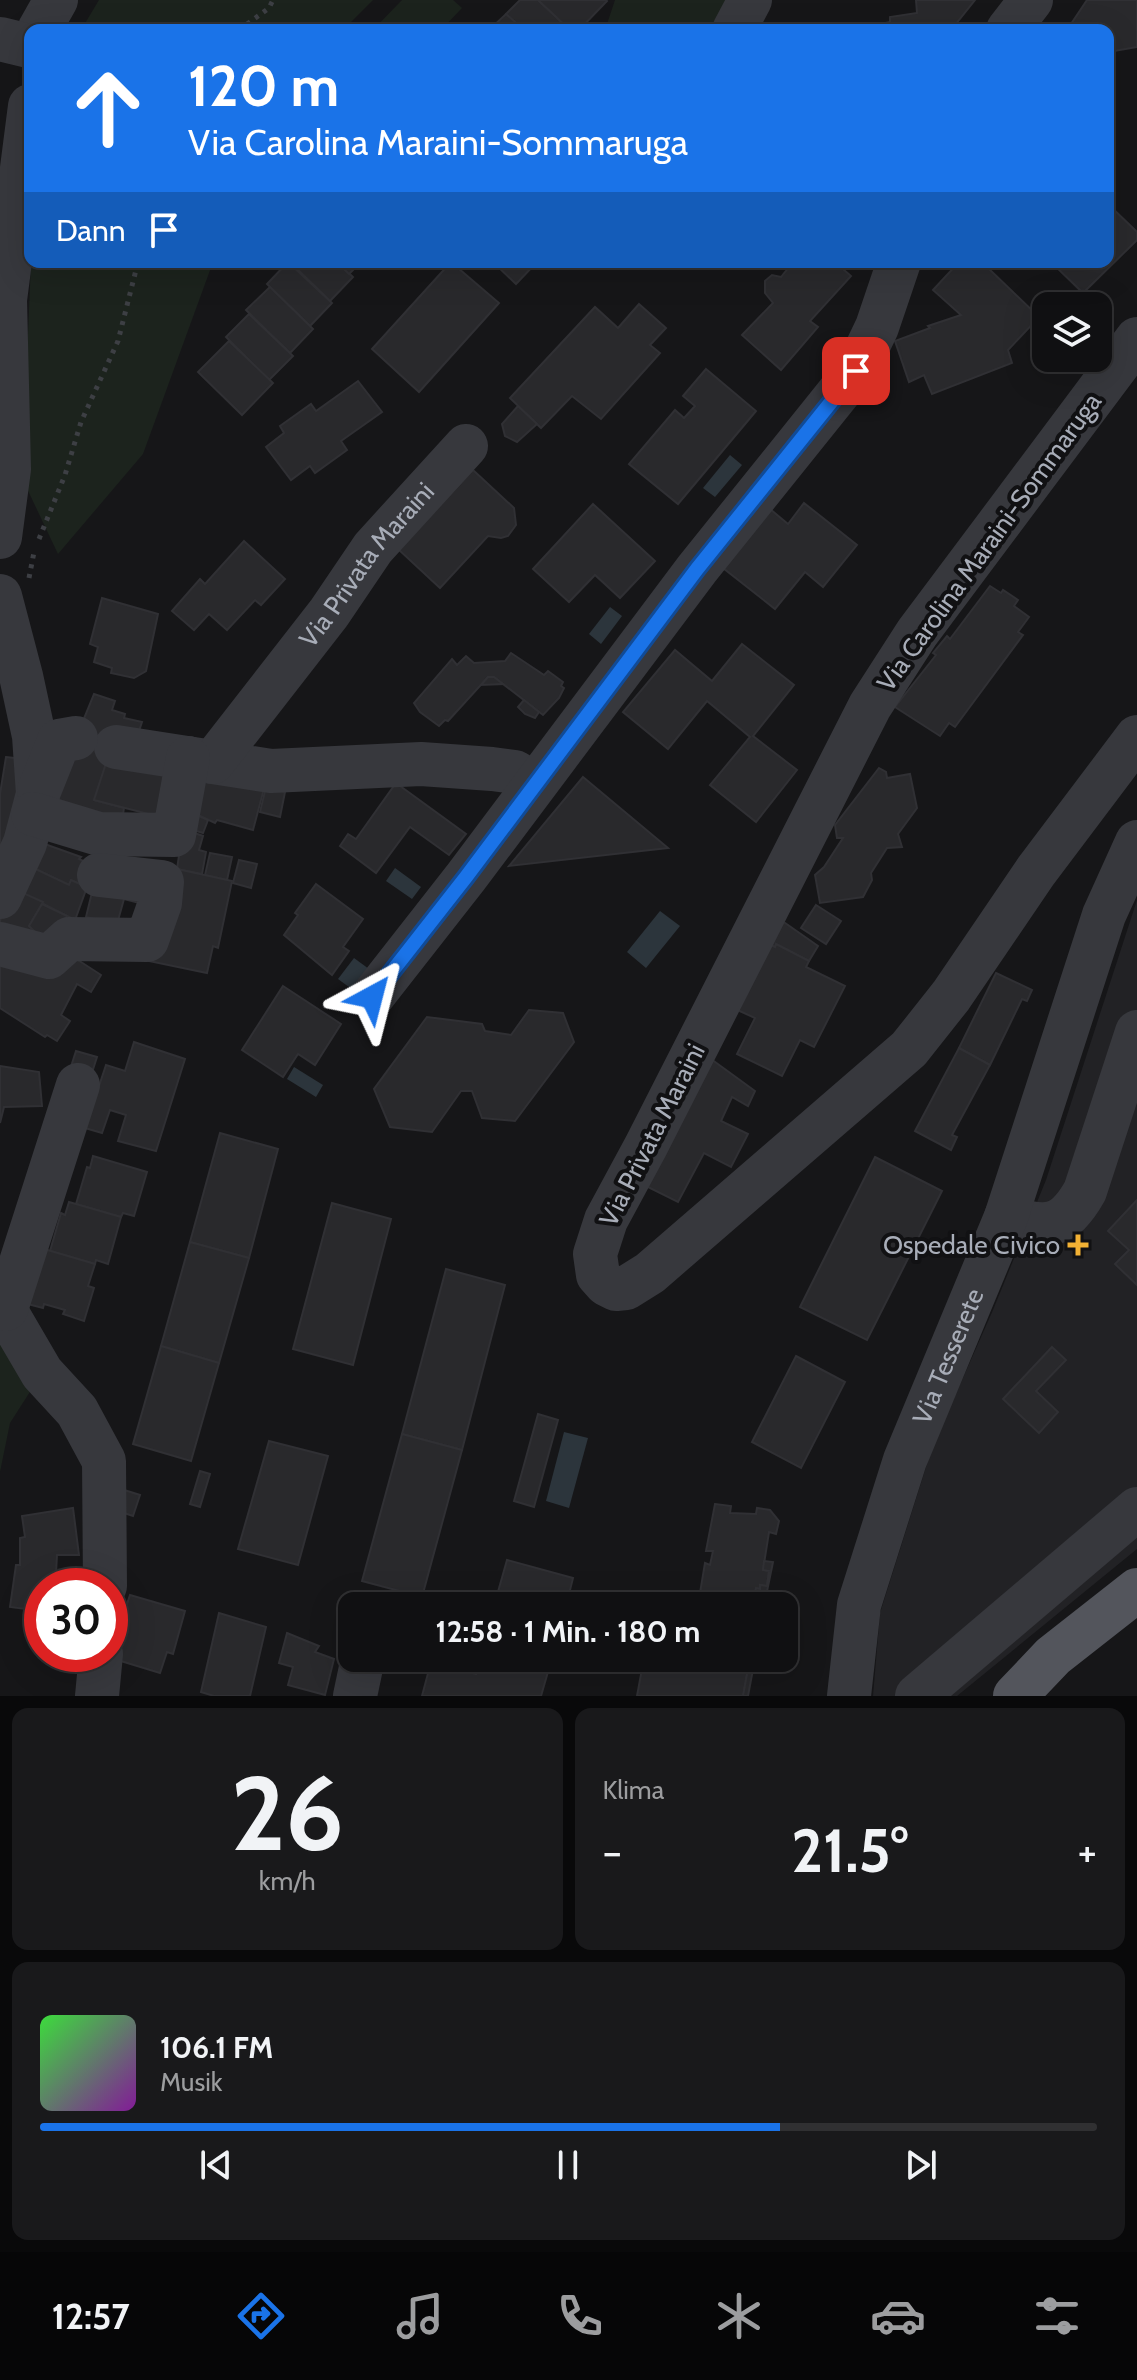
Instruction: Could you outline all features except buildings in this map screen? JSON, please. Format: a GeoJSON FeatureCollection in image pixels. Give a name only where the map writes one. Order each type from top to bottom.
{"type":"FeatureCollection","features":[{"type":"Feature","properties":{"kind":"main road"},"geometry":{"type":"LineString","coordinates":[[1015,1696],[1053,1656],[1137,1590]]}},
{"type":"Feature","properties":{"kind":"street"},"geometry":{"type":"LineString","coordinates":[[38,24],[56,0]]}},
{"type":"Feature","properties":{"kind":"street"},"geometry":{"type":"LineString","coordinates":[[737,24],[750,0]]}},
{"type":"Feature","properties":{"kind":"street"},"geometry":{"type":"LineString","coordinates":[[1013,24],[1031,0]]}},
{"type":"Feature","properties":{"kind":"street"},"geometry":{"type":"LineString","coordinates":[[0,537],[9,469],[5,300],[24,153]]}},
{"type":"Feature","properties":{"kind":"street"},"geometry":{"type":"LineString","coordinates":[[372,997],[697,569],[856,371],[877,327],[897,268]]}},
{"type":"Feature","properties":{"kind":"street","name":"Via Carolina Maraini-Sommaruga"},"geometry":{"type":"LineString","coordinates":[[870,706],[917,633],[1137,339]]}},
{"type":"Feature","properties":{"kind":"street","name":"Via Privata Maraini"},"geometry":{"type":"LineString","coordinates":[[201,760],[329,613],[373,548],[466,446]]}},
{"type":"Feature","properties":{"kind":"street"},"geometry":{"type":"LineString","coordinates":[[0,897],[25,843],[36,804],[34,736],[21,676],[14,592]]}},
{"type":"Feature","properties":{"kind":"street","name":"Via Privata Maraini"},"geometry":{"type":"LineString","coordinates":[[870,706],[606,1220],[595,1254],[598,1275],[616,1289],[626,1288],[650,1273],[898,1059],[951,996],[1036,871],[1137,737]]}},
{"type":"Feature","properties":{"kind":"street"},"geometry":{"type":"LineString","coordinates":[[36,804],[84,742],[271,771],[421,764],[515,772],[535,784]]}},
{"type":"Feature","properties":{"kind":"street"},"geometry":{"type":"LineString","coordinates":[[36,804],[99,834],[174,835],[201,760]]}},
{"type":"Feature","properties":{"kind":"street","name":"Via Tesserete"},"geometry":{"type":"LineString","coordinates":[[849,1696],[859,1605],[905,1460],[1006,1217],[1104,915],[1137,842]]}},
{"type":"Feature","properties":{"kind":"street"},"geometry":{"type":"LineString","coordinates":[[0,944],[49,957],[69,939],[147,940],[160,903],[162,882],[99,875]]}},
{"type":"Feature","properties":{"kind":"street"},"geometry":{"type":"LineString","coordinates":[[1006,1217],[1037,1227],[1073,1212],[1085,1191],[1137,1032]]}},
{"type":"Feature","properties":{"kind":"street"},"geometry":{"type":"LineString","coordinates":[[78,1085],[3,1305],[42,1373],[77,1411],[104,1461],[105,1568]]}},
{"type":"Feature","properties":{"kind":"street"},"geometry":{"type":"LineString","coordinates":[[917,1696],[1137,1509]]}},
{"type":"Feature","properties":{"kind":"street"},"geometry":{"type":"LineString","coordinates":[[97,1696],[99,1672]]}},
{"type":"Feature","properties":{"kind":"street"},"geometry":{"type":"LineString","coordinates":[[355,1696],[360,1672]]}},
{"type":"Feature","properties":{"kind":"path"},"geometry":{"type":"LineString","coordinates":[[247,24],[269,8],[273,0]]}},
{"type":"Feature","properties":{"kind":"path"},"geometry":{"type":"LineString","coordinates":[[14,592],[65,475],[81,422],[118,341],[136,268]]}},
{"type":"Feature","properties":{"kind":"shaded area"},"geometry":{"type":"Polygon","coordinates":[[[99,0],[373,0],[349,24],[85,24],[99,0]]]}},
{"type":"Feature","properties":{"kind":"shaded area"},"geometry":{"type":"Polygon","coordinates":[[[402,0],[453,0],[462,8],[447,24],[379,24],[402,0]]]}},
{"type":"Feature","properties":{"kind":"shaded area"},"geometry":{"type":"Polygon","coordinates":[[[615,0],[750,0],[737,24],[607,24],[615,0]]]}},
{"type":"Feature","properties":{"kind":"shaded area"},"geometry":{"type":"Polygon","coordinates":[[[31,268],[211,268],[143,454],[58,554],[22,478],[31,268]]]}},
{"type":"Feature","properties":{"kind":"shaded area"},"geometry":{"type":"Polygon","coordinates":[[[730,455],[742,465],[715,497],[703,488],[730,455]]]}},
{"type":"Feature","properties":{"kind":"shaded area"},"geometry":{"type":"Polygon","coordinates":[[[610,607],[622,616],[601,644],[589,634],[610,607]]]}},
{"type":"Feature","properties":{"kind":"shaded area"},"geometry":{"type":"Polygon","coordinates":[[[395,868],[421,887],[412,899],[386,881],[395,868]]]}},
{"type":"Feature","properties":{"kind":"shaded area","name":"Ospedale Civico"},"geometry":{"type":"Polygon","coordinates":[[[1137,900],[1137,1549],[957,1696],[873,1696],[880,1613],[932,1448],[1046,1180],[1137,900]]]}},
{"type":"Feature","properties":{"kind":"shaded area"},"geometry":{"type":"Polygon","coordinates":[[[660,911],[680,926],[646,968],[627,952],[660,911]]]}},
{"type":"Feature","properties":{"kind":"shaded area"},"geometry":{"type":"Polygon","coordinates":[[[354,958],[369,969],[353,990],[338,979],[354,958]]]}},
{"type":"Feature","properties":{"kind":"shaded area"},"geometry":{"type":"Polygon","coordinates":[[[294,1067],[323,1085],[316,1097],[287,1079],[294,1067]]]}},
{"type":"Feature","properties":{"kind":"shaded area"},"geometry":{"type":"Polygon","coordinates":[[[0,1301],[42,1373],[10,1423],[0,1472],[0,1301]]]}},
{"type":"Feature","properties":{"kind":"shaded area"},"geometry":{"type":"Polygon","coordinates":[[[564,1432],[588,1438],[569,1508],[546,1501],[564,1432]]]}},
{"type":"Feature","properties":{"kind":"place","name":"Ospedale Civico"},"geometry":{"type":"Point","coordinates":[1078,1245]}},
{"type":"Feature","properties":{"kind":"route"},"geometry":{"type":"LineString","coordinates":[[372,997],[697,569],[856,371]]}}]}
